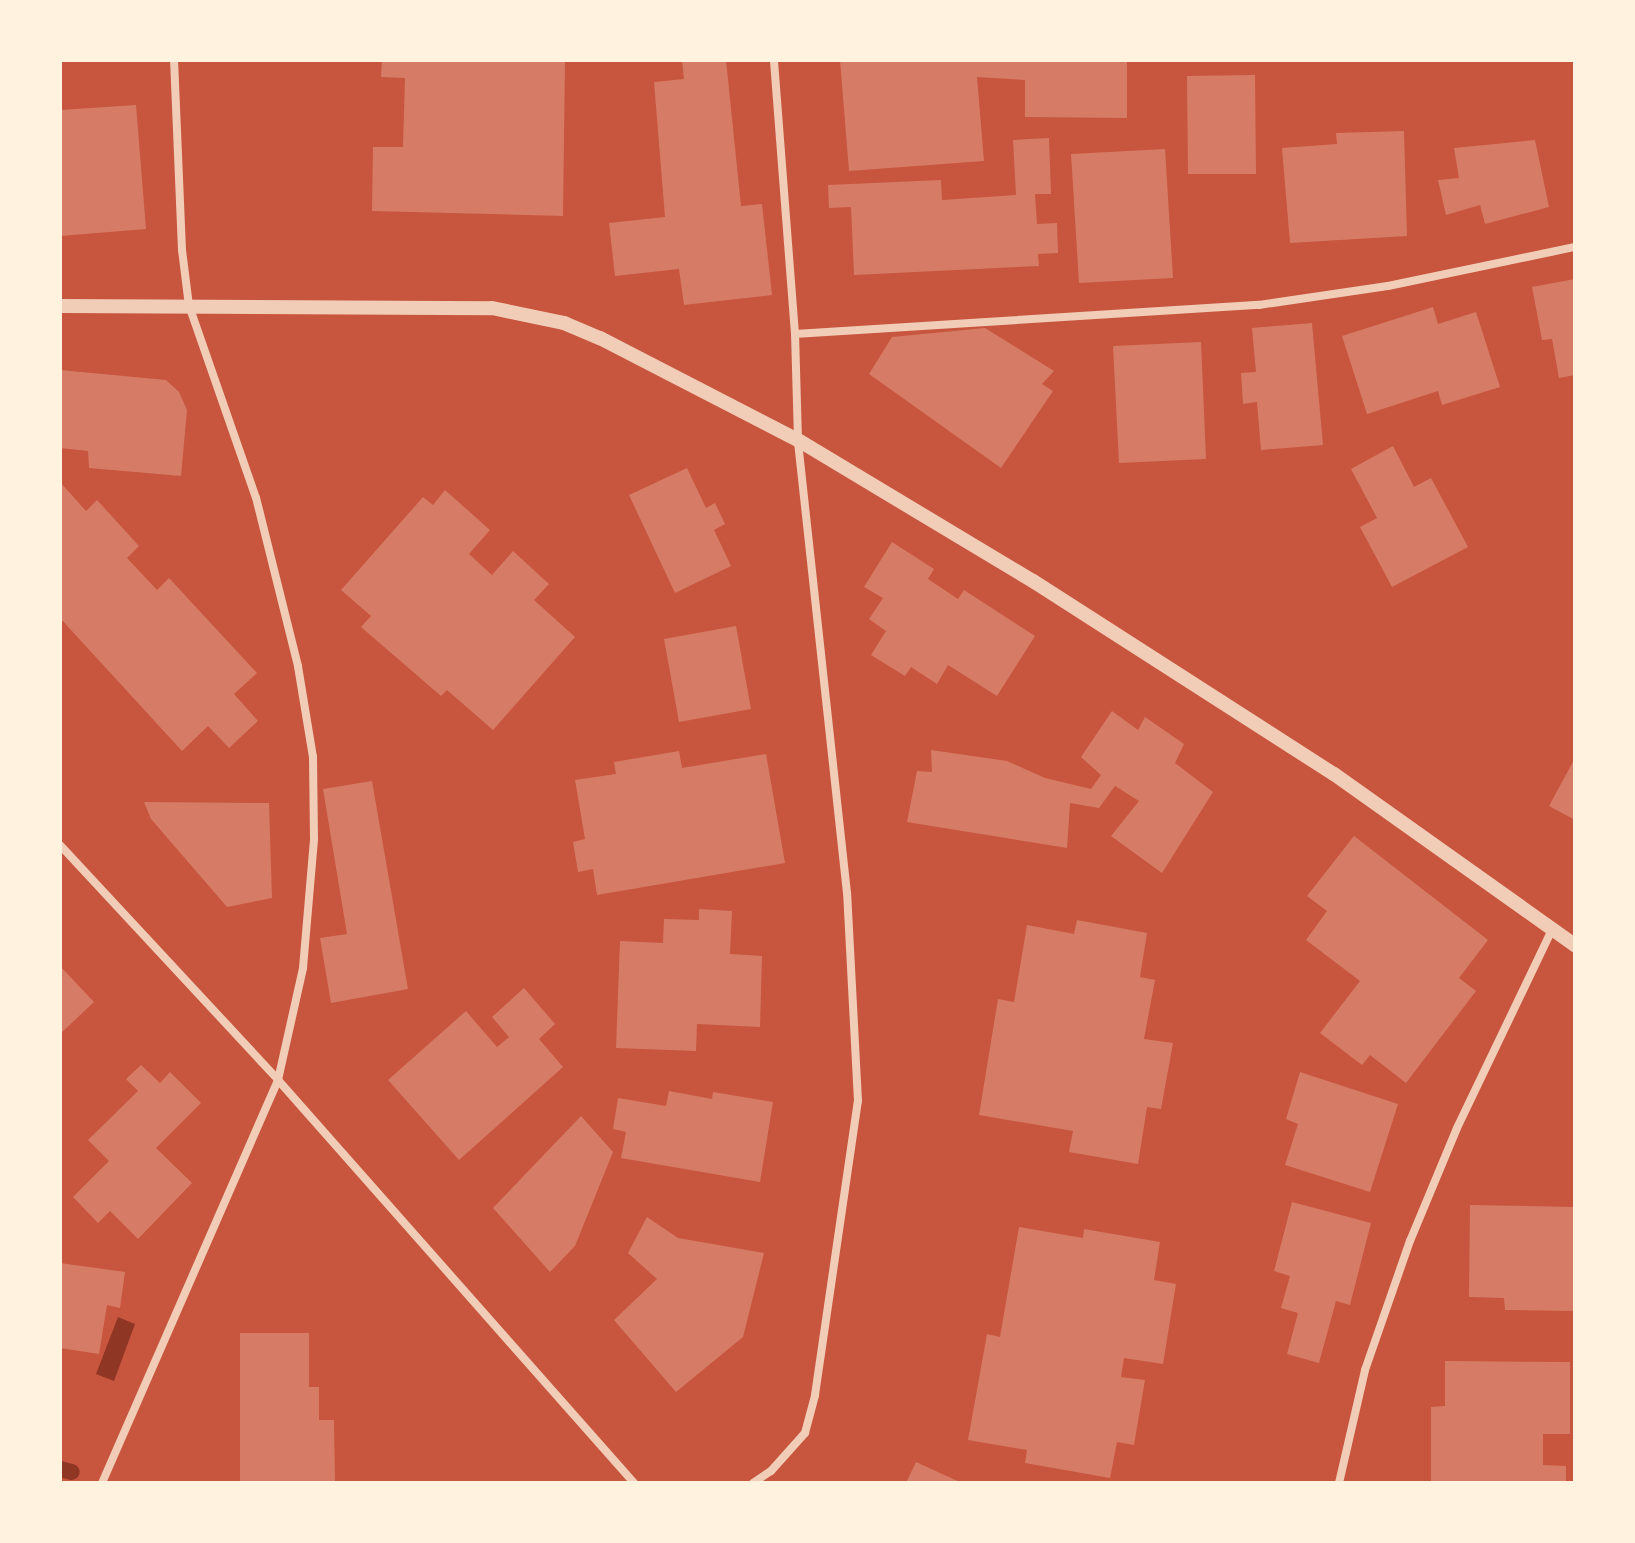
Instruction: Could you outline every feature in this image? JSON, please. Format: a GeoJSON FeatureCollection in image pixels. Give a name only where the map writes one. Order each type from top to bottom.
{"type":"FeatureCollection","features":[{"type":"Feature","properties":{"kind":"street"},"geometry":{"type":"LineString","coordinates":[[102,1483],[278,1080],[306,939],[314,839],[313,757],[298,666],[256,498],[189,306],[182,250],[174,60]]}},
{"type":"Feature","properties":{"kind":"street"},"geometry":{"type":"LineString","coordinates":[[753,1483],[771,1471],[805,1433],[815,1395],[858,1101],[847,893],[798,440],[795,334],[774,60]]}},
{"type":"Feature","properties":{"kind":"street"},"geometry":{"type":"LineString","coordinates":[[795,334],[1259,305],[1388,286],[1575,247]]}},
{"type":"Feature","properties":{"kind":"street"},"geometry":{"type":"LineString","coordinates":[[60,306],[492,308],[564,323],[600,338],[798,440],[1033,581],[1334,774],[1575,945]]}},
{"type":"Feature","properties":{"kind":"street"},"geometry":{"type":"LineString","coordinates":[[60,845],[278,1080],[634,1483]]}},
{"type":"Feature","properties":{"kind":"street"},"geometry":{"type":"LineString","coordinates":[[1339,1483],[1365,1370],[1410,1241],[1457,1128],[1552,930]]}},
{"type":"Feature","properties":{"kind":"shaded area"},"geometry":{"type":"Polygon","coordinates":[[[118,1317],[135,1324],[114,1381],[96,1374],[118,1317]]]}},
{"type":"Feature","properties":{"kind":"building"},"geometry":{"type":"Polygon","coordinates":[[[382,60],[565,60],[563,216],[372,211],[373,147],[403,147],[405,78],[381,77],[382,60]]]}},
{"type":"Feature","properties":{"kind":"building"},"geometry":{"type":"Polygon","coordinates":[[[682,60],[726,60],[741,206],[762,204],[772,295],[684,305],[679,269],[615,276],[609,223],[665,217],[654,82],[684,79],[682,60]]]}},
{"type":"Feature","properties":{"kind":"building"},"geometry":{"type":"Polygon","coordinates":[[[840,60],[1127,60],[1127,118],[1025,117],[1025,80],[977,77],[984,161],[849,171],[840,60]]]}},
{"type":"Feature","properties":{"kind":"building"},"geometry":{"type":"Polygon","coordinates":[[[1255,75],[1256,174],[1188,174],[1187,76],[1255,75]]]}},
{"type":"Feature","properties":{"kind":"building"},"geometry":{"type":"Polygon","coordinates":[[[136,105],[146,229],[60,236],[60,110],[136,105]]]}},
{"type":"Feature","properties":{"kind":"building"},"geometry":{"type":"Polygon","coordinates":[[[1404,131],[1407,236],[1290,243],[1282,148],[1337,144],[1336,133],[1404,131]]]}},
{"type":"Feature","properties":{"kind":"building"},"geometry":{"type":"Polygon","coordinates":[[[1049,138],[1051,194],[1035,194],[1037,224],[1057,223],[1058,253],[1038,254],[1039,266],[854,275],[851,207],[829,208],[828,185],[941,180],[942,200],[1016,195],[1013,140],[1049,138]]]}},
{"type":"Feature","properties":{"kind":"building"},"geometry":{"type":"Polygon","coordinates":[[[1535,140],[1549,207],[1485,224],[1480,205],[1446,215],[1438,180],[1459,178],[1454,148],[1535,140]]]}},
{"type":"Feature","properties":{"kind":"building"},"geometry":{"type":"Polygon","coordinates":[[[1165,149],[1173,278],[1079,283],[1071,154],[1165,149]]]}},
{"type":"Feature","properties":{"kind":"building"},"geometry":{"type":"Polygon","coordinates":[[[1575,279],[1575,375],[1559,378],[1552,339],[1542,340],[1532,287],[1575,279]]]}},
{"type":"Feature","properties":{"kind":"building"},"geometry":{"type":"Polygon","coordinates":[[[1433,307],[1438,324],[1476,312],[1500,387],[1442,405],[1438,391],[1367,414],[1342,336],[1433,307]]]}},
{"type":"Feature","properties":{"kind":"building"},"geometry":{"type":"Polygon","coordinates":[[[1312,323],[1323,445],[1261,450],[1257,402],[1243,404],[1241,373],[1256,372],[1252,328],[1312,323]]]}},
{"type":"Feature","properties":{"kind":"building"},"geometry":{"type":"Polygon","coordinates":[[[985,328],[1054,371],[1042,384],[1053,391],[1001,468],[869,374],[892,337],[985,328]]]}},
{"type":"Feature","properties":{"kind":"building"},"geometry":{"type":"Polygon","coordinates":[[[1201,342],[1206,459],[1119,463],[1113,346],[1201,342]]]}},
{"type":"Feature","properties":{"kind":"building"},"geometry":{"type":"Polygon","coordinates":[[[60,370],[166,380],[179,392],[187,410],[181,476],[89,468],[88,451],[60,448],[60,370]]]}},
{"type":"Feature","properties":{"kind":"building"},"geometry":{"type":"Polygon","coordinates":[[[1393,446],[1414,487],[1431,478],[1468,547],[1392,587],[1360,527],[1377,518],[1351,469],[1393,446]]]}},
{"type":"Feature","properties":{"kind":"building"},"geometry":{"type":"Polygon","coordinates":[[[687,468],[706,508],[715,503],[725,524],[714,530],[731,566],[675,593],[629,495],[687,468]]]}},
{"type":"Feature","properties":{"kind":"building"},"geometry":{"type":"Polygon","coordinates":[[[60,482],[86,511],[97,500],[139,546],[127,558],[157,590],[169,578],[257,673],[234,694],[258,721],[229,748],[208,726],[182,751],[60,618],[60,482]]]}},
{"type":"Feature","properties":{"kind":"building"},"geometry":{"type":"Polygon","coordinates":[[[445,490],[490,530],[469,554],[492,575],[513,551],[549,584],[534,600],[575,637],[493,730],[447,690],[441,696],[361,627],[371,616],[341,590],[423,497],[433,505],[445,490]]]}},
{"type":"Feature","properties":{"kind":"building"},"geometry":{"type":"Polygon","coordinates":[[[892,542],[934,569],[928,579],[958,599],[964,590],[1035,636],[997,696],[948,665],[937,684],[911,667],[905,676],[871,655],[886,631],[869,619],[883,598],[864,587],[892,542]]]}},
{"type":"Feature","properties":{"kind":"building"},"geometry":{"type":"Polygon","coordinates":[[[736,626],[751,709],[679,722],[664,639],[736,626]]]}},
{"type":"Feature","properties":{"kind":"building"},"geometry":{"type":"Polygon","coordinates":[[[1112,711],[1138,730],[1145,717],[1184,744],[1175,763],[1213,792],[1162,873],[1111,836],[1139,801],[1115,786],[1099,808],[1070,803],[1067,848],[907,822],[917,771],[932,772],[931,750],[1007,761],[1045,778],[1091,789],[1101,775],[1081,757],[1112,711]]]}},
{"type":"Feature","properties":{"kind":"building"},"geometry":{"type":"Polygon","coordinates":[[[679,751],[682,768],[766,754],[785,863],[597,895],[593,869],[578,872],[573,842],[585,839],[575,780],[616,774],[614,762],[679,751]]]}},
{"type":"Feature","properties":{"kind":"building"},"geometry":{"type":"Polygon","coordinates":[[[1575,758],[1575,820],[1549,806],[1575,758]]]}},
{"type":"Feature","properties":{"kind":"building"},"geometry":{"type":"Polygon","coordinates":[[[372,781],[408,989],[331,1003],[320,938],[347,934],[323,789],[372,781]]]}},
{"type":"Feature","properties":{"kind":"building"},"geometry":{"type":"Polygon","coordinates":[[[144,802],[269,803],[272,898],[227,907],[151,819],[144,802]]]}},
{"type":"Feature","properties":{"kind":"building"},"geometry":{"type":"Polygon","coordinates":[[[1354,836],[1488,940],[1459,978],[1476,991],[1406,1083],[1370,1055],[1362,1065],[1320,1033],[1360,981],[1306,940],[1327,911],[1307,896],[1354,836]]]}},
{"type":"Feature","properties":{"kind":"building"},"geometry":{"type":"Polygon","coordinates":[[[699,909],[732,911],[730,954],[762,956],[760,1027],[697,1024],[696,1051],[616,1048],[620,941],[663,943],[664,919],[699,920],[699,909]]]}},
{"type":"Feature","properties":{"kind":"building"},"geometry":{"type":"Polygon","coordinates":[[[1077,920],[1147,933],[1140,977],[1155,980],[1144,1039],[1173,1043],[1161,1109],[1147,1107],[1138,1164],[1069,1152],[1073,1131],[979,1115],[998,999],[1014,1002],[1027,925],[1074,934],[1077,920]]]}},
{"type":"Feature","properties":{"kind":"building"},"geometry":{"type":"Polygon","coordinates":[[[60,966],[94,1002],[60,1034],[60,966]]]}},
{"type":"Feature","properties":{"kind":"building"},"geometry":{"type":"Polygon","coordinates":[[[524,988],[555,1024],[539,1039],[563,1067],[459,1160],[388,1080],[466,1011],[497,1047],[509,1037],[492,1017],[524,988]]]}},
{"type":"Feature","properties":{"kind":"building"},"geometry":{"type":"Polygon","coordinates":[[[141,1065],[160,1083],[170,1072],[201,1103],[156,1148],[192,1183],[138,1239],[110,1211],[98,1223],[73,1197],[109,1161],[88,1140],[138,1091],[126,1079],[141,1065]]]}},
{"type":"Feature","properties":{"kind":"building"},"geometry":{"type":"Polygon","coordinates":[[[1300,1072],[1398,1104],[1370,1192],[1285,1165],[1298,1124],[1286,1119],[1300,1072]]]}},
{"type":"Feature","properties":{"kind":"building"},"geometry":{"type":"Polygon","coordinates":[[[669,1091],[712,1099],[713,1092],[773,1102],[760,1182],[621,1158],[626,1132],[613,1129],[618,1098],[666,1106],[669,1091]]]}},
{"type":"Feature","properties":{"kind":"building"},"geometry":{"type":"Polygon","coordinates":[[[581,1116],[613,1152],[575,1246],[550,1272],[493,1208],[581,1116]]]}},
{"type":"Feature","properties":{"kind":"building"},"geometry":{"type":"Polygon","coordinates":[[[1292,1202],[1371,1223],[1350,1305],[1336,1301],[1319,1363],[1287,1354],[1298,1313],[1281,1308],[1290,1276],[1274,1271],[1292,1202]]]}},
{"type":"Feature","properties":{"kind":"building"},"geometry":{"type":"Polygon","coordinates":[[[1470,1205],[1575,1207],[1575,1311],[1505,1310],[1504,1298],[1469,1297],[1470,1205]]]}},
{"type":"Feature","properties":{"kind":"building"},"geometry":{"type":"Polygon","coordinates":[[[647,1217],[678,1238],[764,1253],[743,1337],[676,1392],[614,1320],[657,1279],[628,1253],[647,1217]]]}},
{"type":"Feature","properties":{"kind":"building"},"geometry":{"type":"Polygon","coordinates":[[[1019,1227],[1083,1238],[1084,1229],[1160,1242],[1154,1280],[1176,1284],[1163,1364],[1124,1358],[1121,1377],[1145,1380],[1134,1445],[1117,1442],[1110,1478],[1025,1463],[1027,1450],[968,1440],[987,1334],[1000,1337],[1019,1227]]]}},
{"type":"Feature","properties":{"kind":"building"},"geometry":{"type":"Polygon","coordinates":[[[60,1263],[125,1272],[120,1308],[107,1305],[99,1354],[60,1348],[60,1263]]]}},
{"type":"Feature","properties":{"kind":"building"},"geometry":{"type":"Polygon","coordinates":[[[240,1333],[309,1333],[309,1387],[319,1387],[319,1420],[334,1420],[335,1483],[240,1483],[240,1333]]]}},
{"type":"Feature","properties":{"kind":"building"},"geometry":{"type":"Polygon","coordinates":[[[1445,1361],[1570,1362],[1570,1434],[1543,1434],[1543,1465],[1566,1466],[1566,1483],[1431,1483],[1431,1407],[1445,1406],[1445,1361]]]}},
{"type":"Feature","properties":{"kind":"building"},"geometry":{"type":"Polygon","coordinates":[[[916,1462],[962,1483],[906,1483],[916,1462]]]}},
{"type":"Feature","properties":{"kind":"waterway"},"geometry":{"type":"LineString","coordinates":[[60,1469],[72,1472]]}}]}
